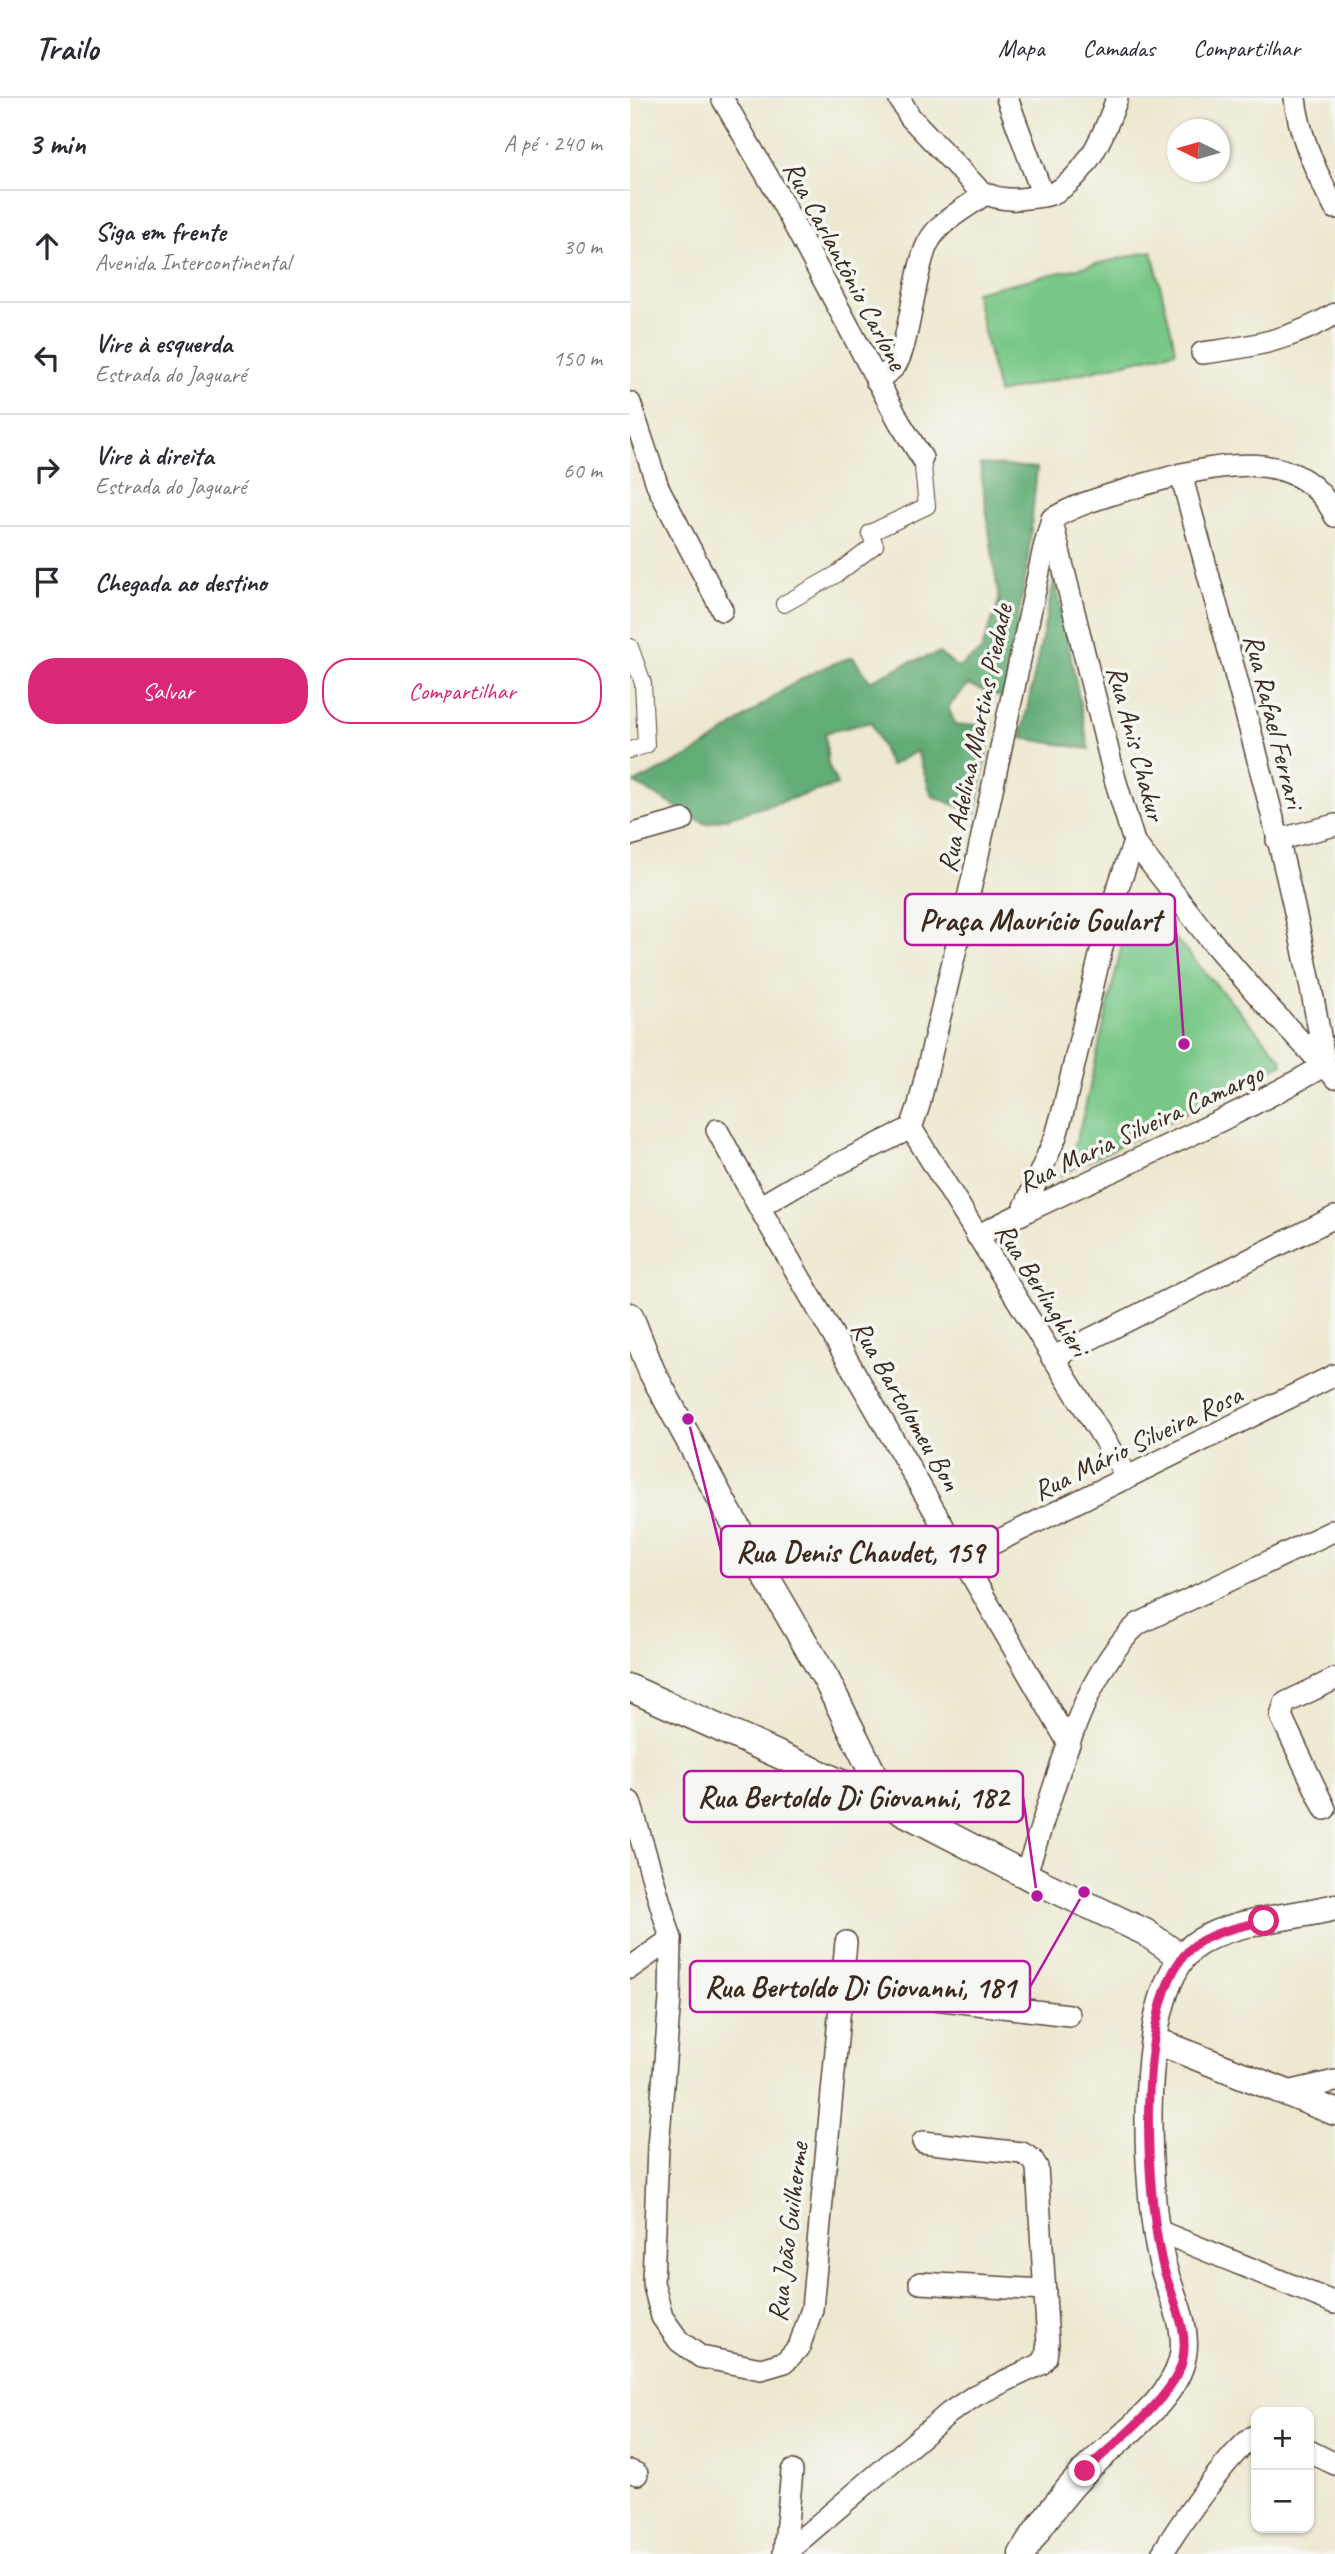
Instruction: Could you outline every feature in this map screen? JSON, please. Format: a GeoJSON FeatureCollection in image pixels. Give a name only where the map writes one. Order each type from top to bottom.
{"type":"FeatureCollection","features":[{"type":"Feature","properties":{"kind":"street","name":"Rua Carlantônio Carlone"},"geometry":{"type":"LineString","coordinates":[[722,98],[776,191],[876,380],[922,457]]}},
{"type":"Feature","properties":{"kind":"street"},"geometry":{"type":"LineString","coordinates":[[898,98],[910,117],[979,191],[994,199],[1019,200],[1057,191],[1072,180],[1091,154],[1109,121],[1117,98]]}},
{"type":"Feature","properties":{"kind":"street"},"geometry":{"type":"LineString","coordinates":[[1007,98],[1043,196]]}},
{"type":"Feature","properties":{"kind":"street"},"geometry":{"type":"LineString","coordinates":[[1278,98],[1296,104],[1316,171],[1335,208]]}},
{"type":"Feature","properties":{"kind":"street"},"geometry":{"type":"LineString","coordinates":[[876,380],[896,366],[928,242],[948,220],[985,194]]}},
{"type":"Feature","properties":{"kind":"street"},"geometry":{"type":"LineString","coordinates":[[1202,353],[1240,348],[1297,334],[1335,314]]}},
{"type":"Feature","properties":{"kind":"street"},"geometry":{"type":"LineString","coordinates":[[630,403],[658,487],[722,610]]}},
{"type":"Feature","properties":{"kind":"street"},"geometry":{"type":"LineString","coordinates":[[784,604],[837,574],[874,545],[870,533],[927,506],[922,457]]}},
{"type":"Feature","properties":{"kind":"street"},"geometry":{"type":"LineString","coordinates":[[1052,520],[1085,502],[1181,474],[1254,464],[1277,469],[1308,481],[1330,505],[1335,516]]}},
{"type":"Feature","properties":{"kind":"street","name":"Rua Rafael Ferrari"},"geometry":{"type":"LineString","coordinates":[[1181,474],[1276,840],[1330,1072]]}},
{"type":"Feature","properties":{"kind":"street","name":"Rua Anis Chakur"},"geometry":{"type":"LineString","coordinates":[[1052,520],[1115,779],[1134,842],[1226,958],[1330,1072]]}},
{"type":"Feature","properties":{"kind":"street","name":"Rua Adelina Martins Piedade"},"geometry":{"type":"LineString","coordinates":[[911,1128],[919,1105],[979,850],[1052,520]]}},
{"type":"Feature","properties":{"kind":"street"},"geometry":{"type":"LineString","coordinates":[[630,646],[643,683],[646,745],[630,750]]}},
{"type":"Feature","properties":{"kind":"street"},"geometry":{"type":"LineString","coordinates":[[630,835],[683,820]]}},
{"type":"Feature","properties":{"kind":"street"},"geometry":{"type":"LineString","coordinates":[[1276,840],[1335,825]]}},
{"type":"Feature","properties":{"kind":"street"},"geometry":{"type":"LineString","coordinates":[[1022,1214],[1056,1136],[1112,905],[1134,842]]}},
{"type":"Feature","properties":{"kind":"street","name":"Rua Maria Silveira Camargo"},"geometry":{"type":"LineString","coordinates":[[977,1236],[1098,1176],[1330,1072]]}},
{"type":"Feature","properties":{"kind":"street"},"geometry":{"type":"LineString","coordinates":[[759,1207],[798,1184],[911,1128]]}},
{"type":"Feature","properties":{"kind":"street","name":"Rua Berlinghieri"},"geometry":{"type":"LineString","coordinates":[[911,1128],[1128,1478]]}},
{"type":"Feature","properties":{"kind":"street","name":"Rua Bartolomeu Bon"},"geometry":{"type":"LineString","coordinates":[[717,1130],[1069,1744]]}},
{"type":"Feature","properties":{"kind":"street"},"geometry":{"type":"LineString","coordinates":[[1052,1358],[1335,1217]]}},
{"type":"Feature","properties":{"kind":"street"},"geometry":{"type":"LineString","coordinates":[[630,1315],[652,1372],[727,1510],[827,1679],[888,1804]]}},
{"type":"Feature","properties":{"kind":"street","name":"Rua Mário Silveira Rosa"},"geometry":{"type":"LineString","coordinates":[[963,1558],[1335,1375]]}},
{"type":"Feature","properties":{"kind":"street"},"geometry":{"type":"LineString","coordinates":[[1025,1875],[1083,1710],[1123,1638],[1138,1624],[1335,1531]]}},
{"type":"Feature","properties":{"kind":"street"},"geometry":{"type":"LineString","coordinates":[[1325,1809],[1281,1716],[1285,1703],[1335,1679]]}},
{"type":"Feature","properties":{"kind":"street"},"geometry":{"type":"LineString","coordinates":[[630,1688],[888,1804],[1025,1875],[1145,1932],[1182,1958]]}},
{"type":"Feature","properties":{"kind":"street","name":"Rua João Guilherme"},"geometry":{"type":"LineString","coordinates":[[630,1802],[671,1939],[670,1999],[658,2147],[653,2282],[662,2316],[679,2342],[701,2357],[761,2369],[785,2362],[799,2347],[806,2330],[812,2309],[846,1942]]}},
{"type":"Feature","properties":{"kind":"street"},"geometry":{"type":"LineString","coordinates":[[1022,2554],[1047,2513],[1085,2471],[1165,2395],[1181,2366],[1184,2336],[1165,2277],[1156,2230],[1148,2140],[1148,2103],[1154,2040],[1167,1988],[1182,1958],[1199,1942],[1264,1921],[1335,1907]]}},
{"type":"Feature","properties":{"kind":"street"},"geometry":{"type":"LineString","coordinates":[[630,1968],[671,1939]]}},
{"type":"Feature","properties":{"kind":"street"},"geometry":{"type":"LineString","coordinates":[[842,1988],[1069,2015]]}},
{"type":"Feature","properties":{"kind":"street"},"geometry":{"type":"LineString","coordinates":[[1154,2040],[1335,2112]]}},
{"type":"Feature","properties":{"kind":"street"},"geometry":{"type":"LineString","coordinates":[[1284,2093],[1335,2081]]}},
{"type":"Feature","properties":{"kind":"street"},"geometry":{"type":"LineString","coordinates":[[784,2554],[949,2413],[976,2395],[1041,2364],[1045,2357],[1048,2343],[1037,2167],[1032,2159],[1022,2153],[923,2142]]}},
{"type":"Feature","properties":{"kind":"street"},"geometry":{"type":"LineString","coordinates":[[1156,2230],[1335,2303]]}},
{"type":"Feature","properties":{"kind":"street"},"geometry":{"type":"LineString","coordinates":[[920,2283],[1045,2290]]}},
{"type":"Feature","properties":{"kind":"street"},"geometry":{"type":"LineString","coordinates":[[1162,2554],[1188,2514],[1251,2439]]}},
{"type":"Feature","properties":{"kind":"street"},"geometry":{"type":"LineString","coordinates":[[1314,2454],[1335,2464]]}},
{"type":"Feature","properties":{"kind":"street"},"geometry":{"type":"LineString","coordinates":[[784,2554],[792,2471]]}},
{"type":"Feature","properties":{"kind":"green space"},"geometry":{"type":"Polygon","coordinates":[[[1152,251],[1176,351],[998,393],[975,292],[1152,251]]]}},
{"type":"Feature","properties":{"kind":"green space"},"geometry":{"type":"Polygon","coordinates":[[[980,464],[1037,468],[1027,568],[1004,698],[968,685],[948,707],[956,726],[992,723],[976,813],[932,796],[917,751],[890,766],[871,722],[825,733],[828,764],[837,785],[706,824],[635,783],[702,748],[792,685],[831,664],[853,657],[870,681],[908,663],[939,653],[958,668],[981,651],[999,601],[980,464]]]}},
{"type":"Feature","properties":{"kind":"green space"},"geometry":{"type":"Polygon","coordinates":[[[1055,576],[1089,749],[1021,738],[1055,576]]]}},
{"type":"Feature","properties":{"kind":"green space"},"geometry":{"type":"Polygon","coordinates":[[[1142,901],[1281,1058],[1283,1064],[1061,1175],[1075,1144],[1084,1113],[1130,908],[1132,903],[1142,901]]]}},
{"type":"Feature","properties":{"kind":"place","name":"Praça Maurício Goulart"},"geometry":{"type":"Point","coordinates":[1184,1044]}},
{"type":"Feature","properties":{"kind":"place","name":"Rua Denis Chaudet, 159"},"geometry":{"type":"Point","coordinates":[688,1419]}},
{"type":"Feature","properties":{"kind":"place","name":"Rua Bertoldo Di Giovanni, 181"},"geometry":{"type":"Point","coordinates":[1084,1892]}},
{"type":"Feature","properties":{"kind":"place","name":"Rua Bertoldo Di Giovanni, 182"},"geometry":{"type":"Point","coordinates":[1037,1896]}},
{"type":"Feature","properties":{"kind":"route"},"geometry":{"type":"LineString","coordinates":[[1085,2471],[1165,2395],[1181,2366],[1184,2353],[1184,2336],[1165,2277],[1156,2230],[1148,2140],[1150,2070],[1154,2040],[1167,1988],[1182,1958],[1199,1942],[1264,1921]]}}]}
